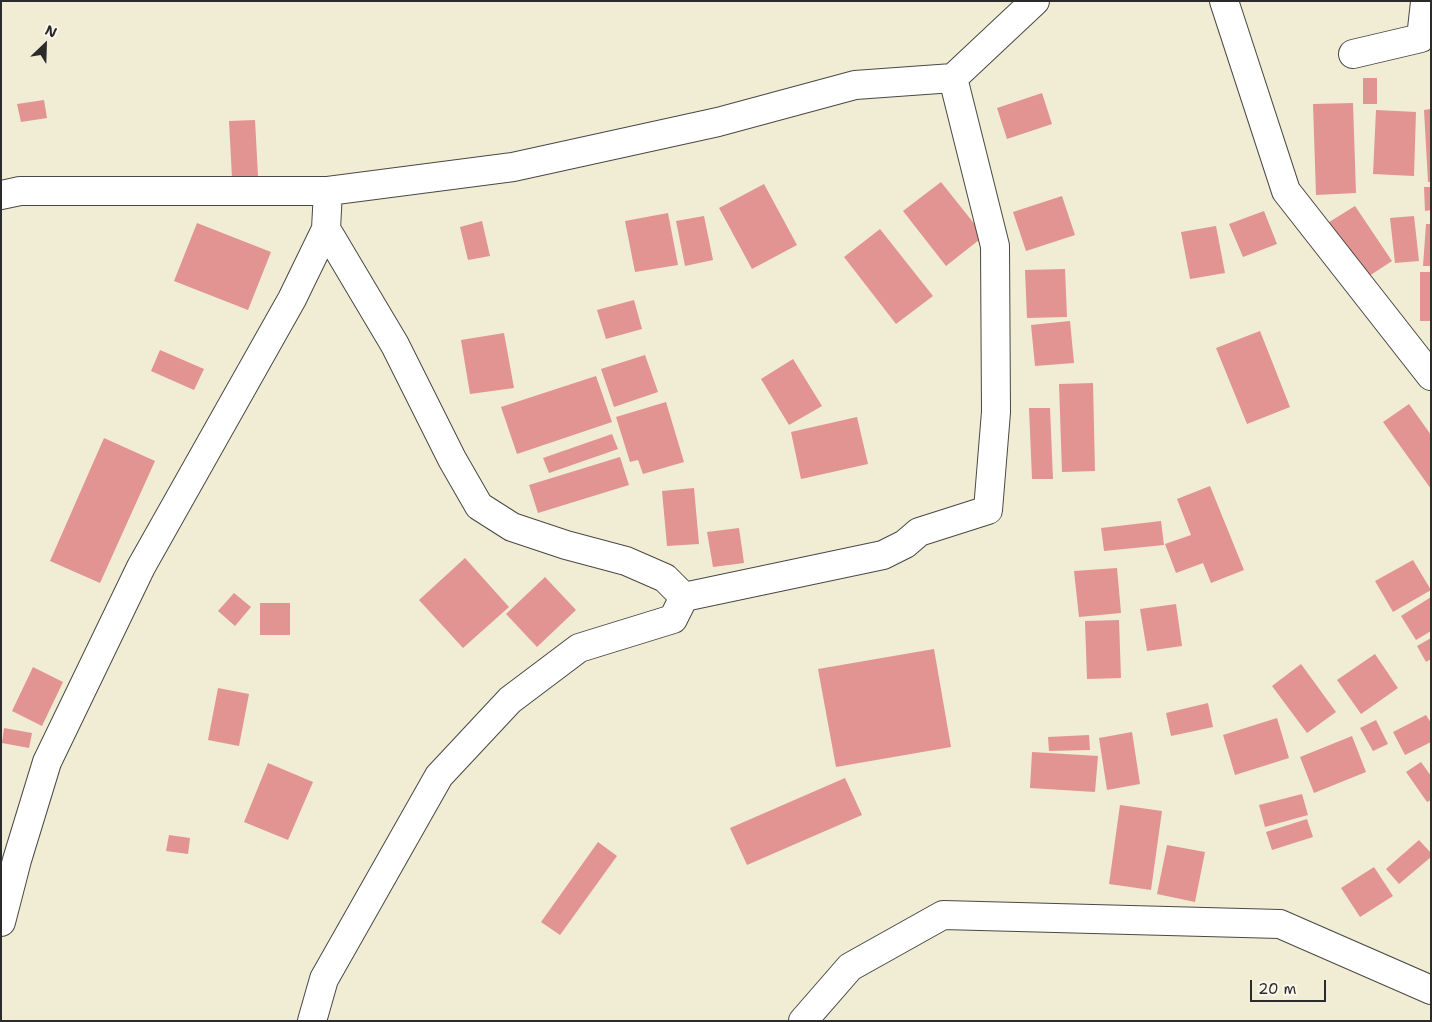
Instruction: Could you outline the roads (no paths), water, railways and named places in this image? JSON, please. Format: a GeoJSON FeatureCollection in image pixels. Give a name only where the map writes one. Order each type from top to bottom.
{"type":"FeatureCollection","features":[{"type":"Feature","properties":{"kind":"street"},"geometry":{"type":"LineString","coordinates":[[7,190],[328,191],[513,167],[718,122],[855,85],[952,78],[1035,1]]}},
{"type":"Feature","properties":{"kind":"street"},"geometry":{"type":"LineString","coordinates":[[1224,1],[1286,191],[1431,376]]}},
{"type":"Feature","properties":{"kind":"street"},"geometry":{"type":"LineString","coordinates":[[1353,54],[1420,38],[1424,2],[1431,2]]}},
{"type":"Feature","properties":{"kind":"street"},"geometry":{"type":"LineString","coordinates":[[684,597],[883,556],[904,544],[919,532],[988,510],[996,412],[995,246],[952,78]]}},
{"type":"Feature","properties":{"kind":"street"},"geometry":{"type":"LineString","coordinates":[[1,922],[46,762],[140,567],[292,299],[326,229],[328,191]]}},
{"type":"Feature","properties":{"kind":"street"},"geometry":{"type":"LineString","coordinates":[[326,229],[395,345],[452,458],[479,506],[512,527],[566,545],[626,561],[665,578],[684,597]]}},
{"type":"Feature","properties":{"kind":"street"},"geometry":{"type":"LineString","coordinates":[[312,1021],[324,979],[439,776],[510,700],[579,648],[673,619],[684,597]]}},
{"type":"Feature","properties":{"kind":"street"},"geometry":{"type":"LineString","coordinates":[[803,1021],[850,968],[943,915],[1280,924],[1431,990]]}}]}
